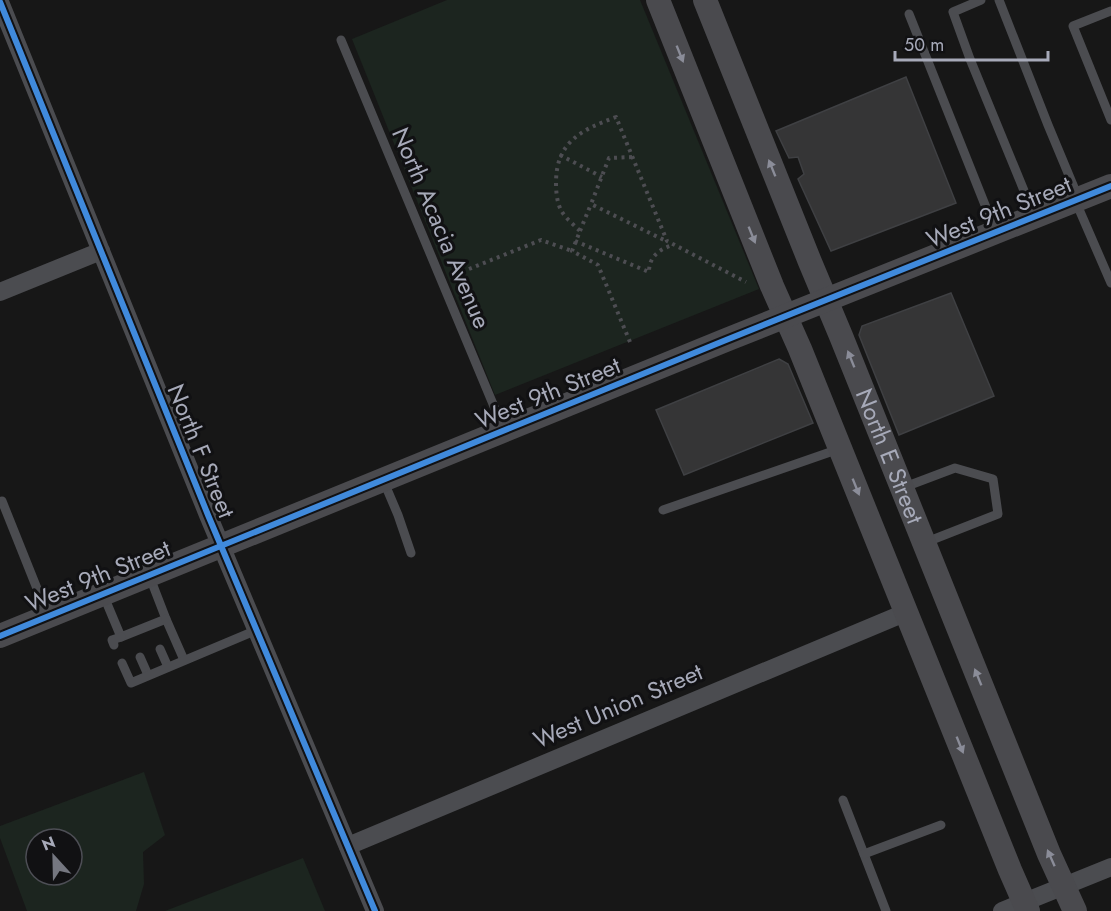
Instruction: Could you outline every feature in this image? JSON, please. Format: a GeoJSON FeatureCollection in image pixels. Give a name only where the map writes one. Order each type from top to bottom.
{"type":"FeatureCollection","features":[{"type":"Feature","properties":{"kind":"main road","name":"North E Street"},"geometry":{"type":"LineString","coordinates":[[658,0],[1010,870],[1018,908]]}},
{"type":"Feature","properties":{"kind":"main road","name":"North E Street"},"geometry":{"type":"LineString","coordinates":[[705,0],[1049,854],[1075,911]]}},
{"type":"Feature","properties":{"kind":"main road","name":"West 9th Street"},"geometry":{"type":"LineString","coordinates":[[0,636],[1111,186]]}},
{"type":"Feature","properties":{"kind":"street","name":"North F Street"},"geometry":{"type":"LineString","coordinates":[[0,2],[221,546],[375,911]]}},
{"type":"Feature","properties":{"kind":"street"},"geometry":{"type":"LineString","coordinates":[[0,292],[101,251]]}},
{"type":"Feature","properties":{"kind":"street","name":"West Union Street"},"geometry":{"type":"LineString","coordinates":[[348,846],[907,612]]}},
{"type":"Feature","properties":{"kind":"street"},"geometry":{"type":"LineString","coordinates":[[1018,908],[1111,867]]}},
{"type":"Feature","properties":{"kind":"lane"},"geometry":{"type":"LineString","coordinates":[[981,0],[953,12],[1035,217]]}},
{"type":"Feature","properties":{"kind":"lane"},"geometry":{"type":"LineString","coordinates":[[999,0],[1111,283]]}},
{"type":"Feature","properties":{"kind":"lane"},"geometry":{"type":"LineString","coordinates":[[1111,11],[1073,26],[1111,120]]}},
{"type":"Feature","properties":{"kind":"lane"},"geometry":{"type":"LineString","coordinates":[[909,14],[996,232]]}},
{"type":"Feature","properties":{"kind":"lane","name":"North Acacia Avenue"},"geometry":{"type":"LineString","coordinates":[[341,40],[504,430]]}},
{"type":"Feature","properties":{"kind":"lane"},"geometry":{"type":"LineString","coordinates":[[663,510],[841,448]]}},
{"type":"Feature","properties":{"kind":"lane"},"geometry":{"type":"LineString","coordinates":[[902,489],[956,468],[993,479],[998,514],[924,543]]}},
{"type":"Feature","properties":{"kind":"lane"},"geometry":{"type":"LineString","coordinates":[[383,480],[411,553]]}},
{"type":"Feature","properties":{"kind":"lane"},"geometry":{"type":"LineString","coordinates":[[2,501],[48,616]]}},
{"type":"Feature","properties":{"kind":"lane"},"geometry":{"type":"LineString","coordinates":[[150,575],[184,660]]}},
{"type":"Feature","properties":{"kind":"lane"},"geometry":{"type":"LineString","coordinates":[[103,594],[128,636]]}},
{"type":"Feature","properties":{"kind":"lane"},"geometry":{"type":"LineString","coordinates":[[114,645],[112,640],[152,628],[166,619]]}},
{"type":"Feature","properties":{"kind":"lane"},"geometry":{"type":"LineString","coordinates":[[122,663],[131,683],[257,630]]}},
{"type":"Feature","properties":{"kind":"lane"},"geometry":{"type":"LineString","coordinates":[[160,649],[168,668]]}},
{"type":"Feature","properties":{"kind":"lane"},"geometry":{"type":"LineString","coordinates":[[140,657],[148,675]]}},
{"type":"Feature","properties":{"kind":"lane"},"geometry":{"type":"LineString","coordinates":[[843,801],[886,911]]}},
{"type":"Feature","properties":{"kind":"lane"},"geometry":{"type":"LineString","coordinates":[[864,854],[941,825]]}},
{"type":"Feature","properties":{"kind":"path"},"geometry":{"type":"LineString","coordinates":[[580,231],[561,210],[556,191],[556,172],[560,155],[574,137],[593,125],[616,117],[666,241]]}},
{"type":"Feature","properties":{"kind":"path"},"geometry":{"type":"LineString","coordinates":[[560,155],[602,177]]}},
{"type":"Feature","properties":{"kind":"path"},"geometry":{"type":"LineString","coordinates":[[572,251],[609,158],[632,157]]}},
{"type":"Feature","properties":{"kind":"path"},"geometry":{"type":"LineString","coordinates":[[591,204],[751,284]]}},
{"type":"Feature","properties":{"kind":"path"},"geometry":{"type":"LineString","coordinates":[[469,269],[541,240],[572,251],[598,265],[630,342]]}},
{"type":"Feature","properties":{"kind":"path"},"geometry":{"type":"LineString","coordinates":[[575,241],[649,272],[649,266],[658,251],[675,245]]}},
{"type":"Feature","properties":{"kind":"shaded area"},"geometry":{"type":"Polygon","coordinates":[[[447,0],[640,0],[759,289],[495,395],[352,39],[447,0]]]}},
{"type":"Feature","properties":{"kind":"shaded area"},"geometry":{"type":"Polygon","coordinates":[[[144,772],[165,835],[143,852],[144,884],[136,911],[27,911],[0,838],[0,826],[144,772]]]}},
{"type":"Feature","properties":{"kind":"shaded area"},"geometry":{"type":"Polygon","coordinates":[[[303,858],[325,911],[165,911],[303,858]]]}},
{"type":"Feature","properties":{"kind":"building"},"geometry":{"type":"Polygon","coordinates":[[[906,77],[956,203],[831,251],[798,179],[804,174],[798,157],[789,158],[776,131],[906,77]]]}},
{"type":"Feature","properties":{"kind":"building"},"geometry":{"type":"Polygon","coordinates":[[[951,293],[994,396],[899,435],[859,335],[862,326],[951,293]]]}},
{"type":"Feature","properties":{"kind":"building"},"geometry":{"type":"Polygon","coordinates":[[[779,359],[788,364],[813,423],[684,475],[656,410],[779,359]]]}},
{"type":"Feature","properties":{"kind":"cycle path"},"geometry":{"type":"LineString","coordinates":[[0,2],[208,515],[375,911]]}},
{"type":"Feature","properties":{"kind":"cycle path"},"geometry":{"type":"LineString","coordinates":[[0,636],[1111,186]]}}]}
